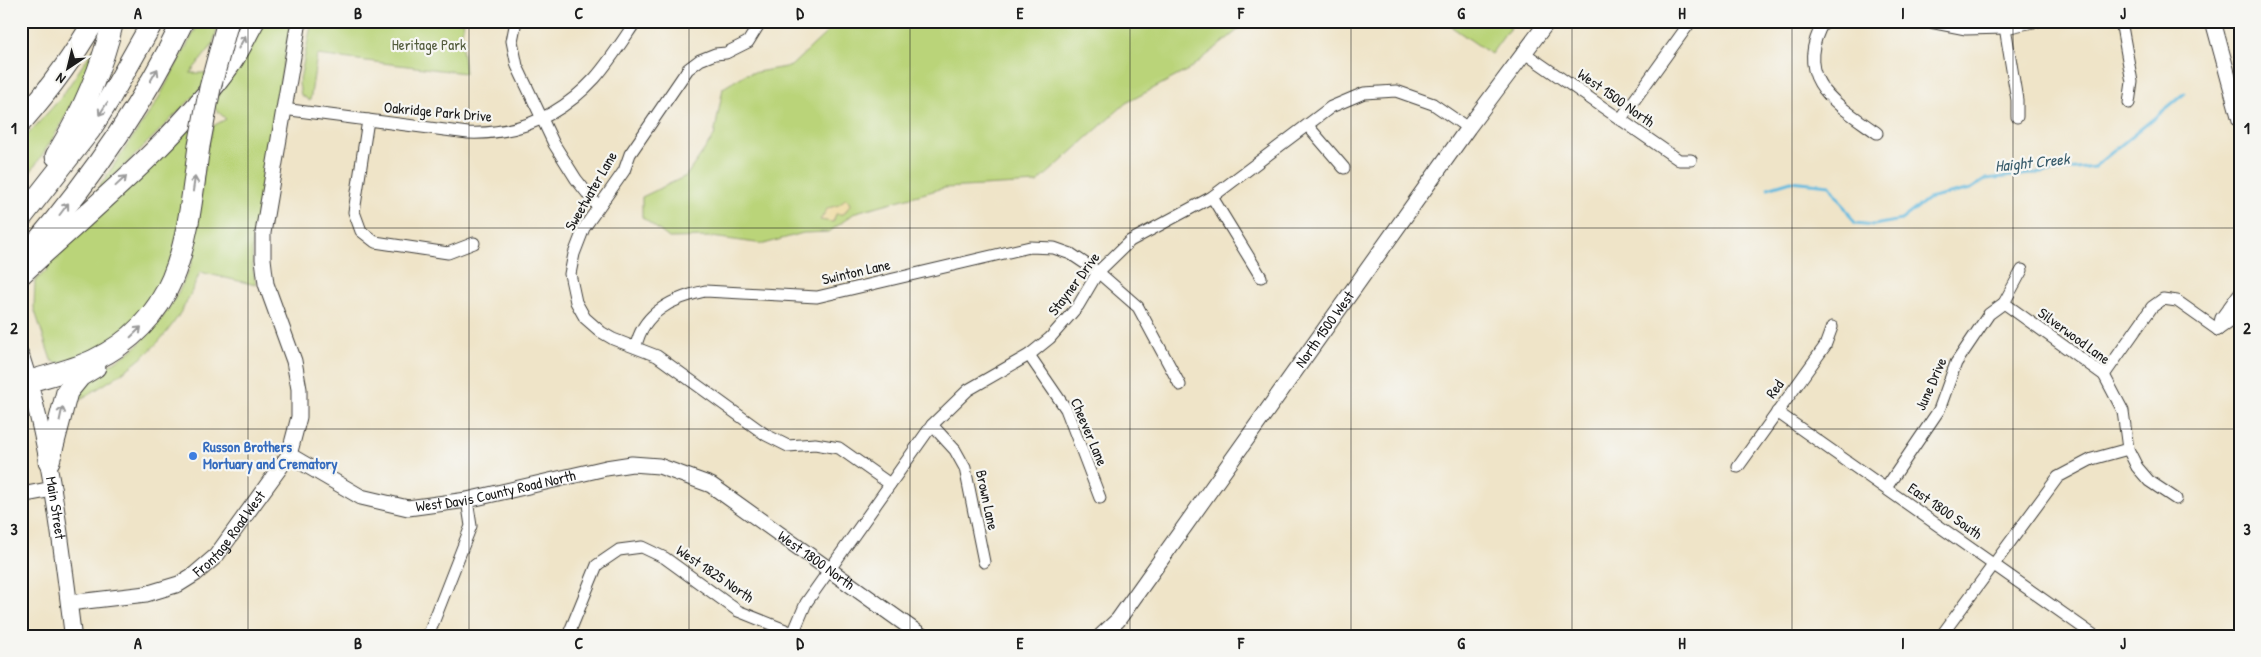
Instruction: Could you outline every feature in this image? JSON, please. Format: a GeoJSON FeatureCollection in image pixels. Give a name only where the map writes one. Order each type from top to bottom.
{"type":"FeatureCollection","features":[{"type":"Feature","properties":{"kind":"highway"},"geometry":{"type":"LineString","coordinates":[[23,120],[48,92],[78,49],[94,21]]}},
{"type":"Feature","properties":{"kind":"highway"},"geometry":{"type":"LineString","coordinates":[[21,205],[51,164],[75,122],[104,55],[113,21]]}},
{"type":"Feature","properties":{"kind":"highway"},"geometry":{"type":"LineString","coordinates":[[21,218],[90,130],[153,21]]}},
{"type":"Feature","properties":{"kind":"highway"},"geometry":{"type":"LineString","coordinates":[[21,260],[58,218],[123,127],[183,21]]}},
{"type":"Feature","properties":{"kind":"highway"},"geometry":{"type":"LineString","coordinates":[[49,461],[67,392],[80,376],[103,362],[112,351],[136,332],[152,314],[174,277],[188,228],[199,146],[210,88],[228,21]]}},
{"type":"Feature","properties":{"kind":"highway"},"geometry":{"type":"LineString","coordinates":[[21,274],[111,191],[194,110],[231,63],[254,21]]}},
{"type":"Feature","properties":{"kind":"highway"},"geometry":{"type":"LineString","coordinates":[[26,383],[75,369],[112,351]]}},
{"type":"Feature","properties":{"kind":"main road","name":"Main Street"},"geometry":{"type":"LineString","coordinates":[[21,356],[26,383],[49,461],[73,636]]}},
{"type":"Feature","properties":{"kind":"street","name":"Frontage Road West"},"geometry":{"type":"LineString","coordinates":[[69,603],[146,594],[179,584],[195,574],[216,556],[289,455],[299,416],[299,389],[294,361],[266,284],[263,259],[263,233],[299,21]]}},
{"type":"Feature","properties":{"kind":"street"},"geometry":{"type":"LineString","coordinates":[[516,21],[512,41],[517,66],[554,144],[568,167],[598,207]]}},
{"type":"Feature","properties":{"kind":"street","name":"Oakridge Park Drive"},"geometry":{"type":"LineString","coordinates":[[284,109],[468,133],[493,134],[528,125],[543,118],[579,95],[597,76],[636,21]]}},
{"type":"Feature","properties":{"kind":"street","name":"Sweetwater Lane"},"geometry":{"type":"LineString","coordinates":[[761,21],[748,42],[726,53],[715,54],[700,60],[688,68],[630,154],[624,171],[584,228],[574,254],[570,274],[576,302],[585,318],[613,339],[636,346],[657,356],[766,435],[788,446],[816,444],[839,448],[890,484]]}},
{"type":"Feature","properties":{"kind":"street","name":"North 1500 West"},"geometry":{"type":"LineString","coordinates":[[1101,636],[1118,620],[1468,128],[1526,54],[1548,21]]}},
{"type":"Feature","properties":{"kind":"street"},"geometry":{"type":"LineString","coordinates":[[1620,120],[1691,21]]}},
{"type":"Feature","properties":{"kind":"street"},"geometry":{"type":"LineString","coordinates":[[1824,21],[1818,32],[1812,59],[1819,85],[1838,105],[1877,133]]}},
{"type":"Feature","properties":{"kind":"street"},"geometry":{"type":"LineString","coordinates":[[1925,21],[1966,29],[2038,21]]}},
{"type":"Feature","properties":{"kind":"street"},"geometry":{"type":"LineString","coordinates":[[2121,21],[2132,82],[2129,103]]}},
{"type":"Feature","properties":{"kind":"street"},"geometry":{"type":"LineString","coordinates":[[2213,21],[2240,120]]}},
{"type":"Feature","properties":{"kind":"street"},"geometry":{"type":"LineString","coordinates":[[2005,25],[2017,100],[2016,117]]}},
{"type":"Feature","properties":{"kind":"street","name":"West 1500 North"},"geometry":{"type":"LineString","coordinates":[[1526,54],[1678,160],[1691,160]]}},
{"type":"Feature","properties":{"kind":"street","name":"Stayner Drive"},"geometry":{"type":"LineString","coordinates":[[793,634],[806,603],[830,572],[932,425],[968,390],[1029,355],[1050,338],[1067,321],[1088,291],[1098,272],[1130,241],[1212,197],[1331,108],[1364,93],[1396,91],[1433,104],[1468,128]]}},
{"type":"Feature","properties":{"kind":"street"},"geometry":{"type":"LineString","coordinates":[[368,120],[354,212],[361,231],[375,242],[448,253],[474,244]]}},
{"type":"Feature","properties":{"kind":"street"},"geometry":{"type":"LineString","coordinates":[[1308,126],[1344,168]]}},
{"type":"Feature","properties":{"kind":"street"},"geometry":{"type":"LineString","coordinates":[[1212,197],[1260,277]]}},
{"type":"Feature","properties":{"kind":"street","name":"Swinton Lane"},"geometry":{"type":"LineString","coordinates":[[636,346],[638,334],[644,324],[656,312],[680,298],[704,291],[817,297],[1030,247],[1054,248],[1071,254],[1098,272],[1138,307],[1180,385]]}},
{"type":"Feature","properties":{"kind":"street","name":"June Drive"},"geometry":{"type":"LineString","coordinates":[[1886,488],[1939,410],[1956,363],[1989,314],[2004,303],[2022,270]]}},
{"type":"Feature","properties":{"kind":"street"},"geometry":{"type":"LineString","coordinates":[[2218,330],[2221,318],[2240,292]]}},
{"type":"Feature","properties":{"kind":"street"},"geometry":{"type":"LineString","coordinates":[[2104,375],[2152,307],[2164,299],[2177,301],[2218,330]]}},
{"type":"Feature","properties":{"kind":"street","name":"Silverwood Lane"},"geometry":{"type":"LineString","coordinates":[[2004,303],[2104,375],[2123,411],[2128,450],[2137,467],[2149,481],[2176,499]]}},
{"type":"Feature","properties":{"kind":"street"},"geometry":{"type":"LineString","coordinates":[[2218,330],[2228,323],[2240,307]]}},
{"type":"Feature","properties":{"kind":"street","name":"Red"},"geometry":{"type":"LineString","coordinates":[[1738,467],[1824,346],[1832,327]]}},
{"type":"Feature","properties":{"kind":"street","name":"Cheever Lane"},"geometry":{"type":"LineString","coordinates":[[1029,355],[1066,409],[1100,498]]}},
{"type":"Feature","properties":{"kind":"street","name":"East 1800 South"},"geometry":{"type":"LineString","coordinates":[[1777,412],[2095,636]]}},
{"type":"Feature","properties":{"kind":"street","name":"Brown Lane"},"geometry":{"type":"LineString","coordinates":[[932,425],[946,438],[965,468],[984,562]]}},
{"type":"Feature","properties":{"kind":"street"},"geometry":{"type":"LineString","coordinates":[[1941,636],[2058,477],[2092,459],[2128,450]]}},
{"type":"Feature","properties":{"kind":"street","name":"West Davis County Road North"},"geometry":{"type":"LineString","coordinates":[[289,455],[360,497],[408,508],[467,500],[606,468],[632,464],[659,466],[711,485]]}},
{"type":"Feature","properties":{"kind":"street","name":"West 1800 North"},"geometry":{"type":"LineString","coordinates":[[711,485],[922,636]]}},
{"type":"Feature","properties":{"kind":"street"},"geometry":{"type":"LineString","coordinates":[[21,495],[53,489]]}},
{"type":"Feature","properties":{"kind":"street"},"geometry":{"type":"LineString","coordinates":[[428,636],[471,526],[467,500]]}},
{"type":"Feature","properties":{"kind":"street","name":"West 1825 North"},"geometry":{"type":"LineString","coordinates":[[568,636],[597,565],[619,550],[642,547],[665,558],[738,611],[793,634]]}},
{"type":"Feature","properties":{"kind":"green space"},"geometry":{"type":"Polygon","coordinates":[[[200,21],[220,21],[212,46],[190,73],[206,73],[203,87],[91,199],[156,103],[200,21]]]}},
{"type":"Feature","properties":{"kind":"green space"},"geometry":{"type":"Polygon","coordinates":[[[264,21],[291,21],[252,243],[256,285],[200,272],[177,318],[150,351],[133,365],[72,404],[76,394],[90,378],[129,353],[146,337],[162,318],[182,285],[192,262],[206,153],[213,126],[226,119],[214,108],[219,93],[264,21]]]}},
{"type":"Feature","properties":{"kind":"green space","name":"Heritage Park"},"geometry":{"type":"Polygon","coordinates":[[[312,21],[464,21],[461,38],[465,73],[317,55],[310,101],[301,95],[299,84],[312,21]]]}},
{"type":"Feature","properties":{"kind":"green space"},"geometry":{"type":"Polygon","coordinates":[[[839,21],[1249,21],[1190,69],[1126,103],[1037,183],[944,188],[856,212],[829,232],[803,233],[764,244],[712,237],[669,238],[642,217],[642,197],[686,176],[714,136],[723,88],[746,74],[791,66],[839,21]]]}},
{"type":"Feature","properties":{"kind":"green space"},"geometry":{"type":"Polygon","coordinates":[[[1443,21],[1515,21],[1491,54],[1443,21]]]}},
{"type":"Feature","properties":{"kind":"green space"},"geometry":{"type":"Polygon","coordinates":[[[95,47],[89,66],[64,119],[21,185],[21,142],[60,99],[95,47]]]}},
{"type":"Feature","properties":{"kind":"green space"},"geometry":{"type":"Polygon","coordinates":[[[189,127],[194,129],[177,250],[146,310],[106,346],[58,364],[51,360],[34,308],[35,281],[48,269],[45,264],[189,127]]]}},
{"type":"Feature","properties":{"kind":"sand"},"geometry":{"type":"Polygon","coordinates":[[[845,199],[848,200],[850,205],[844,214],[836,214],[833,222],[820,220],[828,208],[839,205],[845,199]]]}},
{"type":"Feature","properties":{"kind":"waterway","name":"Haight Creek"},"geometry":{"type":"LineString","coordinates":[[1768,188],[1791,181],[1830,185],[1855,223],[1874,225],[1901,220],[1928,199],[1971,189],[1986,179],[2094,167],[2185,93]]}},
{"type":"Feature","properties":{"kind":"place","name":"Russon Brothers Mortuary and Crematory"},"geometry":{"type":"Point","coordinates":[193,456]}}]}
